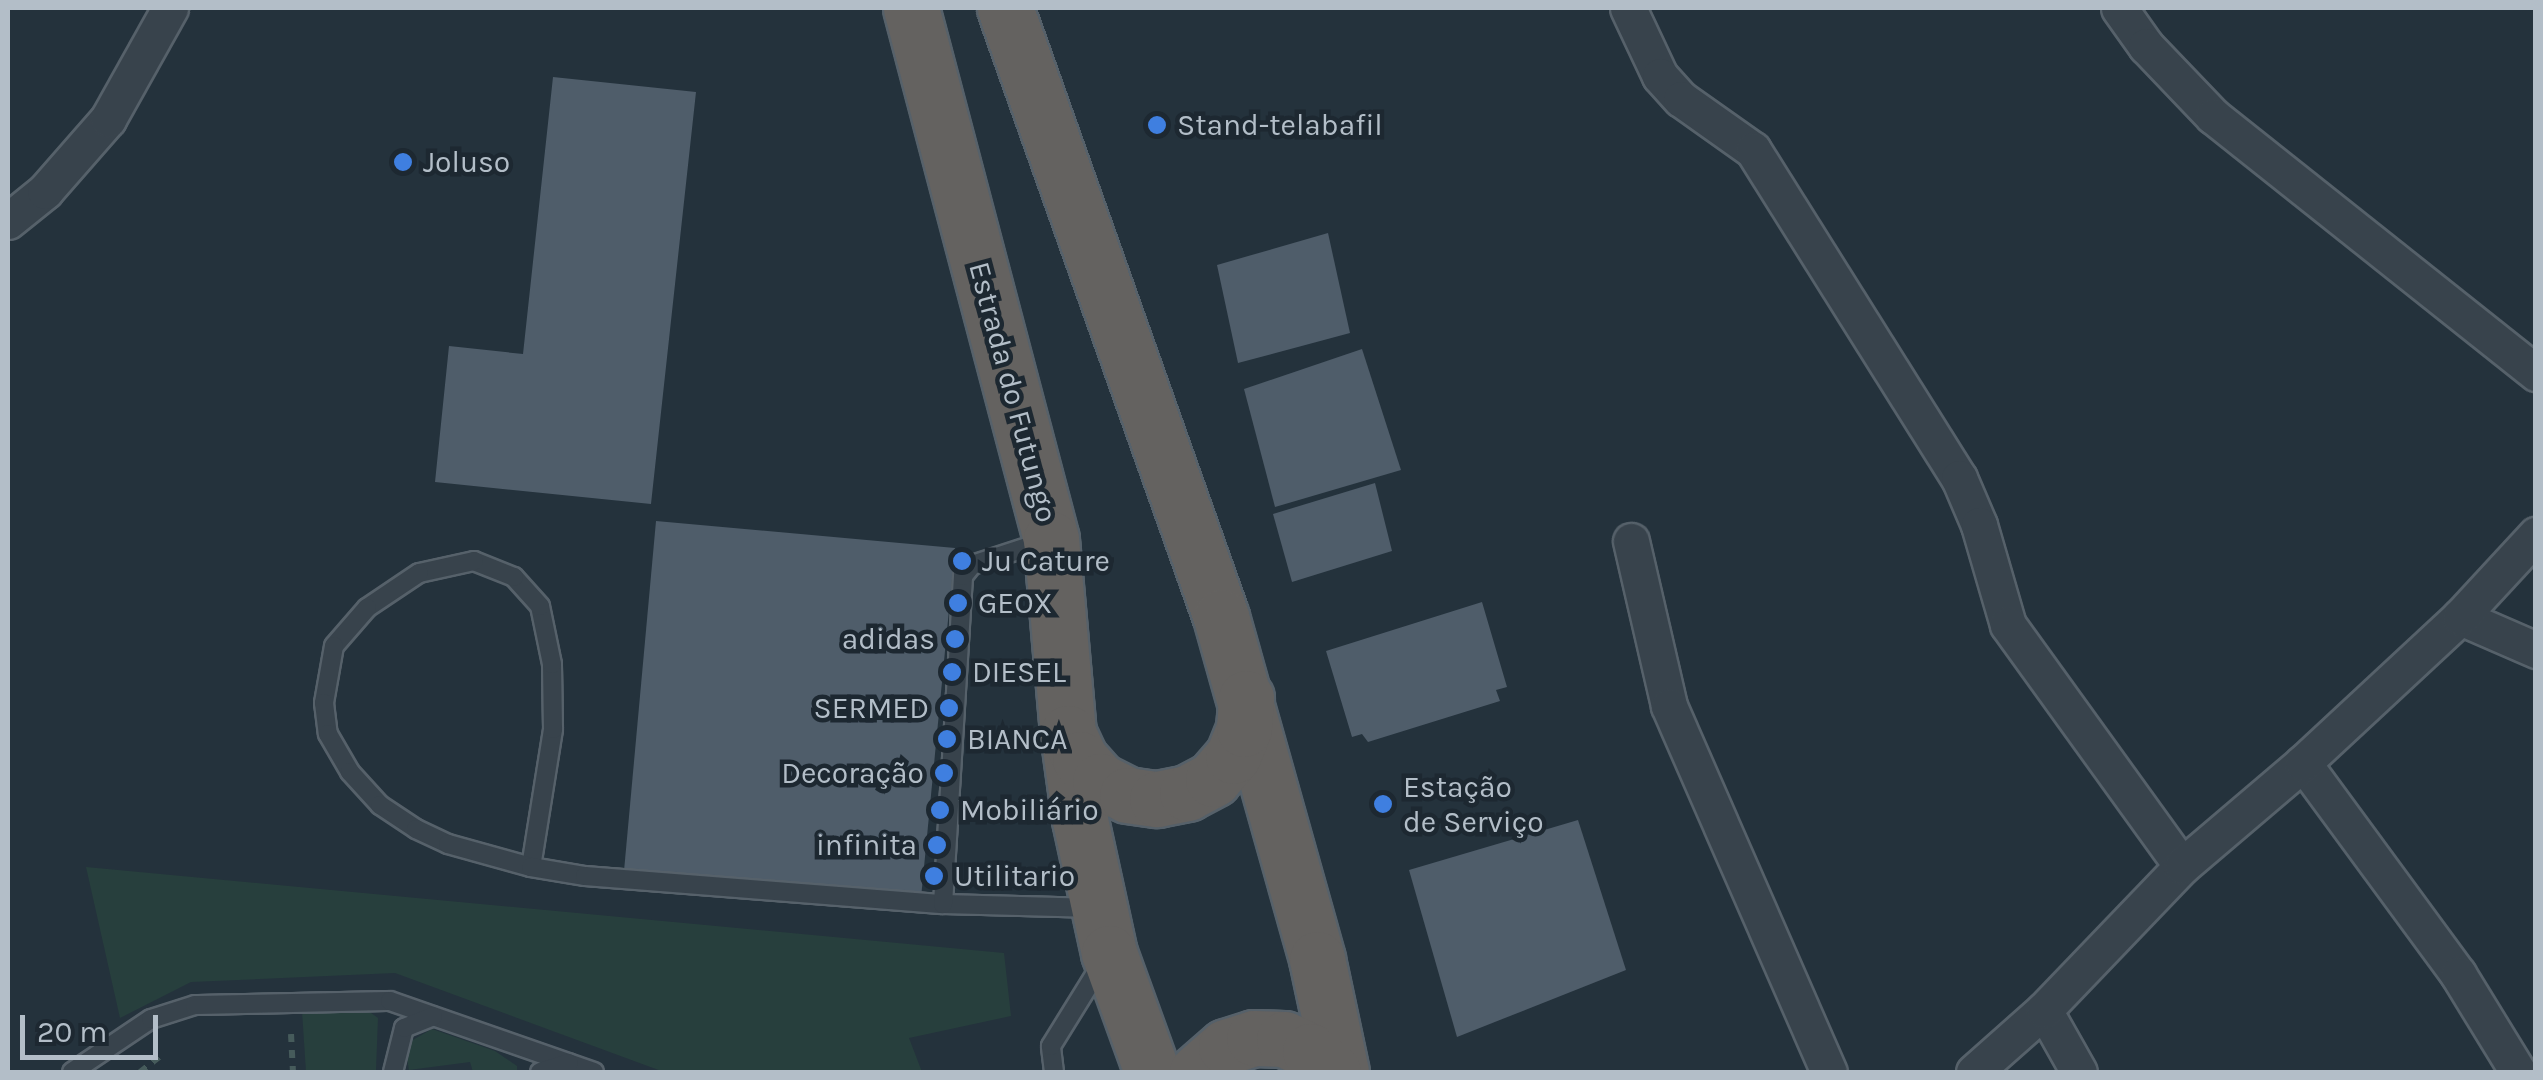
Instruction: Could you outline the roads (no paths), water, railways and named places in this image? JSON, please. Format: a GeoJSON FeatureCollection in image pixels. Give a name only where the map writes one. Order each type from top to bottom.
{"type":"FeatureCollection","features":[{"type":"Feature","properties":{"kind":"highway","name":"Estrada do Futungo"},"geometry":{"type":"LineString","coordinates":[[910,8],[1051,539],[1068,733],[1103,930],[1152,1072]]}},
{"type":"Feature","properties":{"kind":"highway"},"geometry":{"type":"LineString","coordinates":[[1012,27],[1246,698],[1317,958],[1337,1072]]}},
{"type":"Feature","properties":{"kind":"highway"},"geometry":{"type":"LineString","coordinates":[[1068,733],[1080,759],[1100,781],[1127,795],[1156,799],[1187,793],[1212,779],[1233,756],[1244,729],[1246,698]]}},
{"type":"Feature","properties":{"kind":"highway"},"geometry":{"type":"LineString","coordinates":[[1197,1072],[1226,1047],[1254,1038],[1284,1039],[1310,1050],[1337,1072]]}},
{"type":"Feature","properties":{"kind":"street"},"geometry":{"type":"LineString","coordinates":[[8,221],[45,191],[108,119],[170,8]]}},
{"type":"Feature","properties":{"kind":"street"},"geometry":{"type":"LineString","coordinates":[[1628,8],[1660,76],[1681,99],[1753,150],[1959,478],[1979,525],[2008,625],[2182,866]]}},
{"type":"Feature","properties":{"kind":"street"},"geometry":{"type":"LineString","coordinates":[[2119,8],[2146,46],[2214,116],[2536,373]]}},
{"type":"Feature","properties":{"kind":"street"},"geometry":{"type":"LineString","coordinates":[[1974,1072],[2044,1010],[2182,866],[2304,762],[2460,616],[2536,535]]}},
{"type":"Feature","properties":{"kind":"street"},"geometry":{"type":"LineString","coordinates":[[1631,540],[1670,706],[1829,1072]]}},
{"type":"Feature","properties":{"kind":"street"},"geometry":{"type":"LineString","coordinates":[[2460,616],[2536,650]]}},
{"type":"Feature","properties":{"kind":"street"},"geometry":{"type":"LineString","coordinates":[[2304,762],[2458,974],[2518,1072]]}},
{"type":"Feature","properties":{"kind":"street"},"geometry":{"type":"LineString","coordinates":[[2044,1010],[2078,1072]]}},
{"type":"Feature","properties":{"kind":"lane"},"geometry":{"type":"LineString","coordinates":[[943,904],[963,576],[972,565],[1051,539]]}},
{"type":"Feature","properties":{"kind":"lane"},"geometry":{"type":"LineString","coordinates":[[531,866],[553,729],[552,664],[540,606],[514,577],[474,561],[420,573],[368,608],[334,646],[324,702],[328,734],[350,772],[380,805],[448,844],[531,866],[584,876],[943,904],[1103,930],[1050,1046],[1054,1072]]}},
{"type":"Feature","properties":{"kind":"lane"},"geometry":{"type":"LineString","coordinates":[[72,1072],[151,1019],[195,1005],[390,1000],[594,1072]]}},
{"type":"Feature","properties":{"kind":"lane"},"geometry":{"type":"LineString","coordinates":[[394,1072],[404,1028],[433,1016]]}},
{"type":"Feature","properties":{"kind":"lane"},"geometry":{"type":"LineString","coordinates":[[540,1072],[569,1063]]}},
{"type":"Feature","properties":{"kind":"place","name":"Stand-telabafil"},"geometry":{"type":"Point","coordinates":[1157,125]}},
{"type":"Feature","properties":{"kind":"place","name":"Joluso"},"geometry":{"type":"Point","coordinates":[403,162]}},
{"type":"Feature","properties":{"kind":"place","name":"Ju Cature"},"geometry":{"type":"Point","coordinates":[962,561]}},
{"type":"Feature","properties":{"kind":"place","name":"GEOX"},"geometry":{"type":"Point","coordinates":[958,603]}},
{"type":"Feature","properties":{"kind":"place","name":"adidas"},"geometry":{"type":"Point","coordinates":[955,639]}},
{"type":"Feature","properties":{"kind":"place","name":"DIESEL"},"geometry":{"type":"Point","coordinates":[952,672]}},
{"type":"Feature","properties":{"kind":"place","name":"SERMED"},"geometry":{"type":"Point","coordinates":[949,708]}},
{"type":"Feature","properties":{"kind":"place","name":"BIANCA"},"geometry":{"type":"Point","coordinates":[947,739]}},
{"type":"Feature","properties":{"kind":"place","name":"Decoração"},"geometry":{"type":"Point","coordinates":[944,773]}},
{"type":"Feature","properties":{"kind":"place","name":"Estação de Serviço"},"geometry":{"type":"Point","coordinates":[1383,804]}},
{"type":"Feature","properties":{"kind":"place","name":"Mobiliário"},"geometry":{"type":"Point","coordinates":[940,810]}},
{"type":"Feature","properties":{"kind":"place","name":"infinita"},"geometry":{"type":"Point","coordinates":[937,845]}},
{"type":"Feature","properties":{"kind":"place","name":"Utilitario"},"geometry":{"type":"Point","coordinates":[934,876]}}]}
